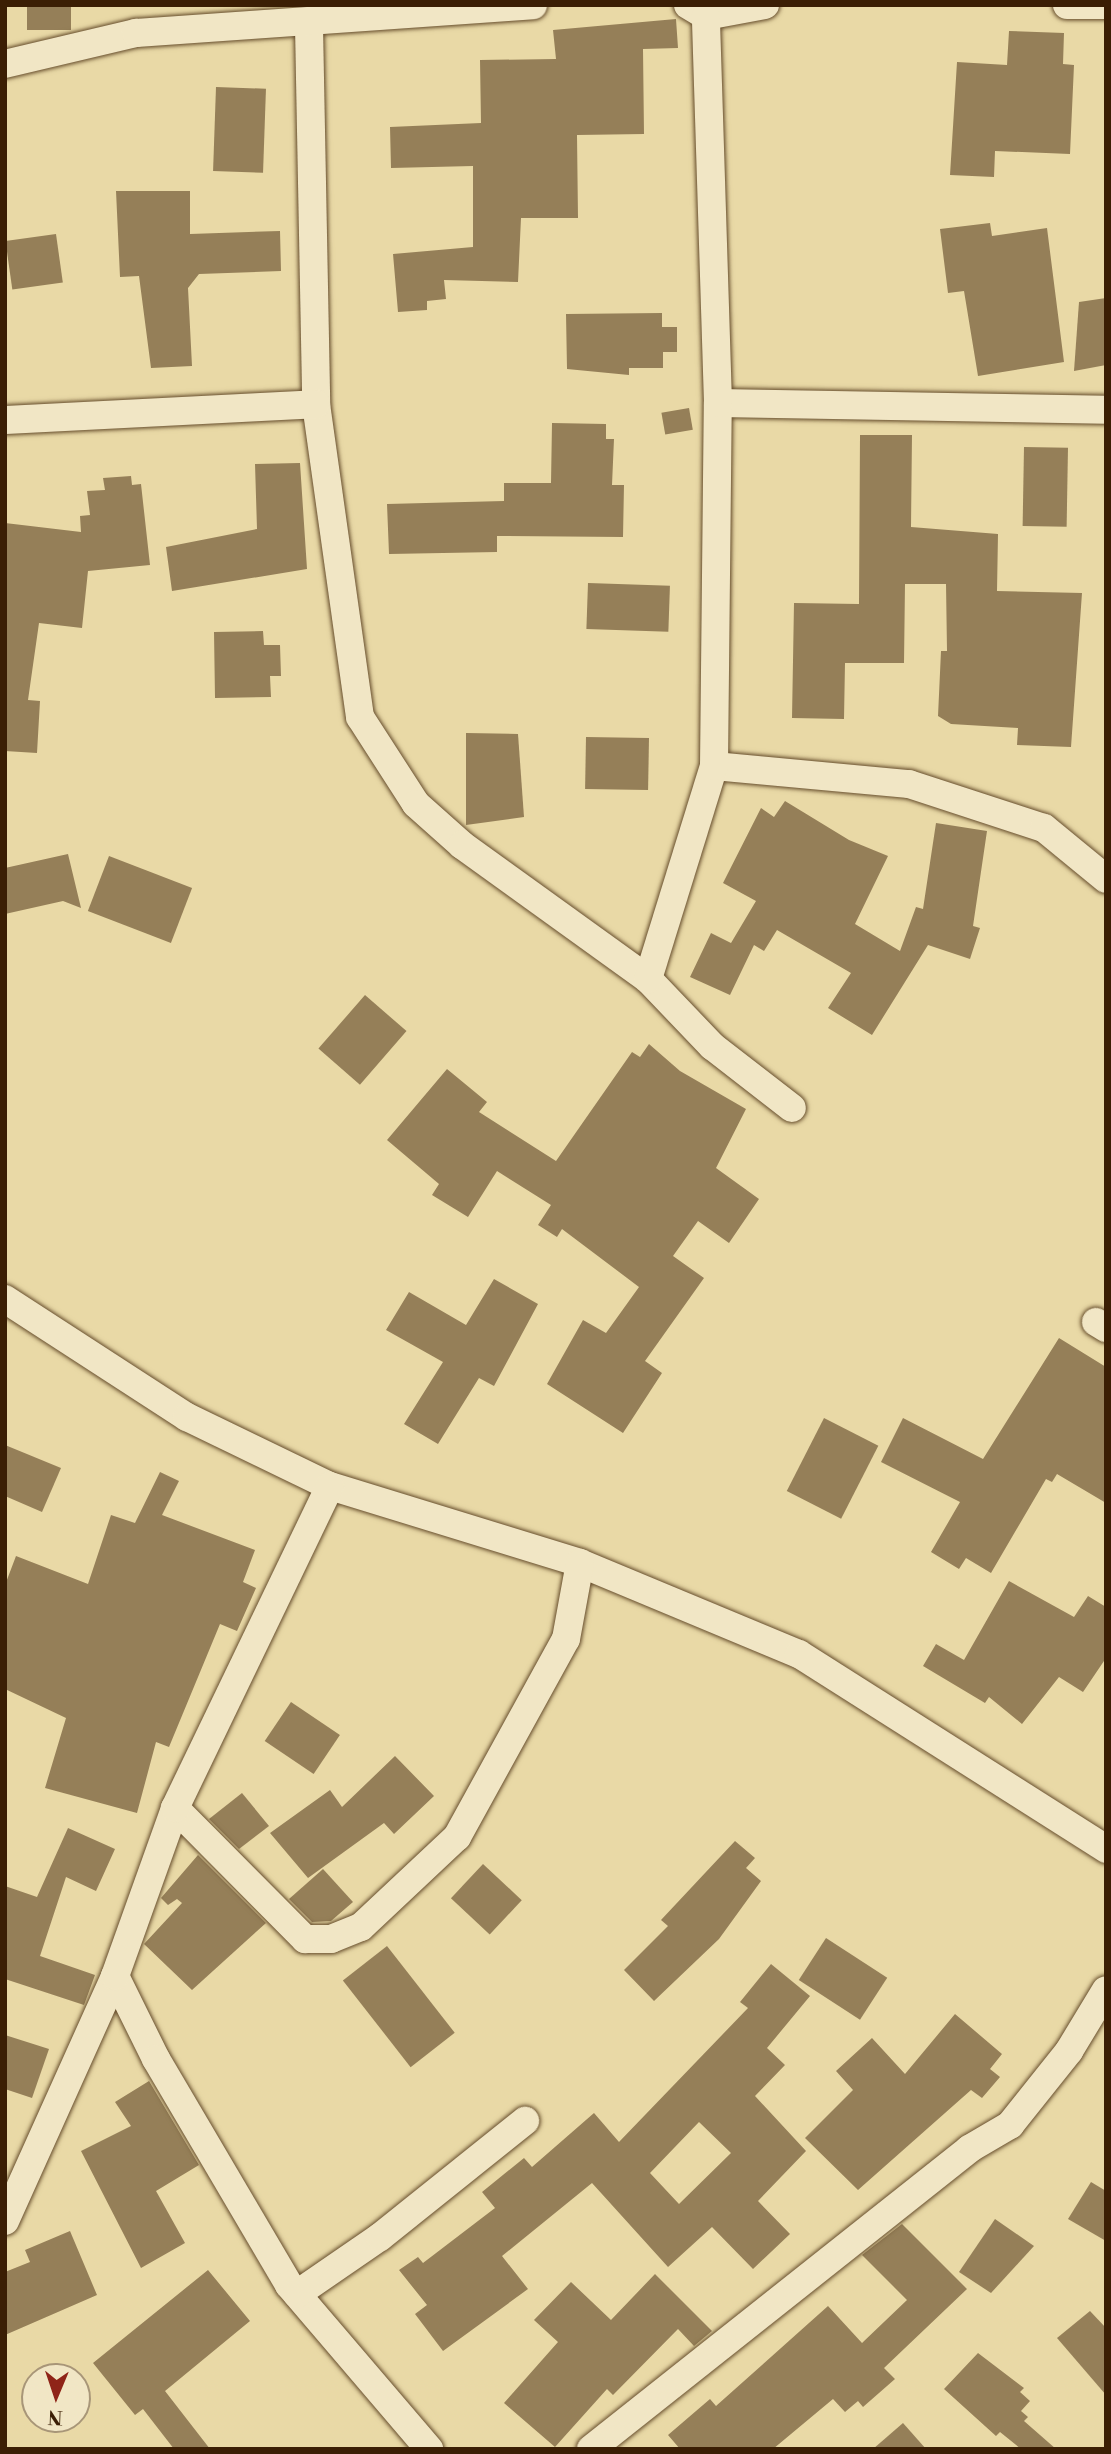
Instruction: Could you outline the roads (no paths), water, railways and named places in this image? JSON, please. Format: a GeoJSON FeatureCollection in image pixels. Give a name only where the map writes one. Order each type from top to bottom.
{"type":"FeatureCollection","features":[{"type":"Feature","properties":{"kind":"street"},"geometry":{"type":"LineString","coordinates":[[5,64],[136,33],[309,26],[533,5]]}},
{"type":"Feature","properties":{"kind":"street"},"geometry":{"type":"LineString","coordinates":[[648,979],[714,766],[718,402],[711,350],[697,10],[765,5]]}},
{"type":"Feature","properties":{"kind":"street"},"geometry":{"type":"LineString","coordinates":[[1067,5],[1106,5]]}},
{"type":"Feature","properties":{"kind":"street"},"geometry":{"type":"LineString","coordinates":[[309,26],[316,404],[360,718],[416,804],[581,936],[648,979],[712,1046],[792,1108]]}},
{"type":"Feature","properties":{"kind":"street"},"geometry":{"type":"LineString","coordinates":[[718,402],[1106,410]]}},
{"type":"Feature","properties":{"kind":"street"},"geometry":{"type":"LineString","coordinates":[[5,420],[316,404]]}},
{"type":"Feature","properties":{"kind":"street"},"geometry":{"type":"LineString","coordinates":[[714,766],[909,783],[1044,828],[1106,878]]}},
{"type":"Feature","properties":{"kind":"street"},"geometry":{"type":"LineString","coordinates":[[5,1299],[187,1417],[330,1486],[580,1563],[799,1654],[1106,1849]]}},
{"type":"Feature","properties":{"kind":"street"},"geometry":{"type":"LineString","coordinates":[[5,2221],[115,1976],[175,1808],[330,1486]]}},
{"type":"Feature","properties":{"kind":"street"},"geometry":{"type":"LineString","coordinates":[[175,1808],[305,1939],[331,1939],[361,1927],[457,1837],[566,1639],[580,1563]]}},
{"type":"Feature","properties":{"kind":"street"},"geometry":{"type":"LineString","coordinates":[[115,1976],[254,2231],[297,2294],[429,2449]]}},
{"type":"Feature","properties":{"kind":"street"},"geometry":{"type":"LineString","coordinates":[[591,2449],[969,2149],[1010,2125],[1106,1990]]}},
{"type":"Feature","properties":{"kind":"street"},"geometry":{"type":"LineString","coordinates":[[297,2294],[380,2237],[525,2121]]}}]}
